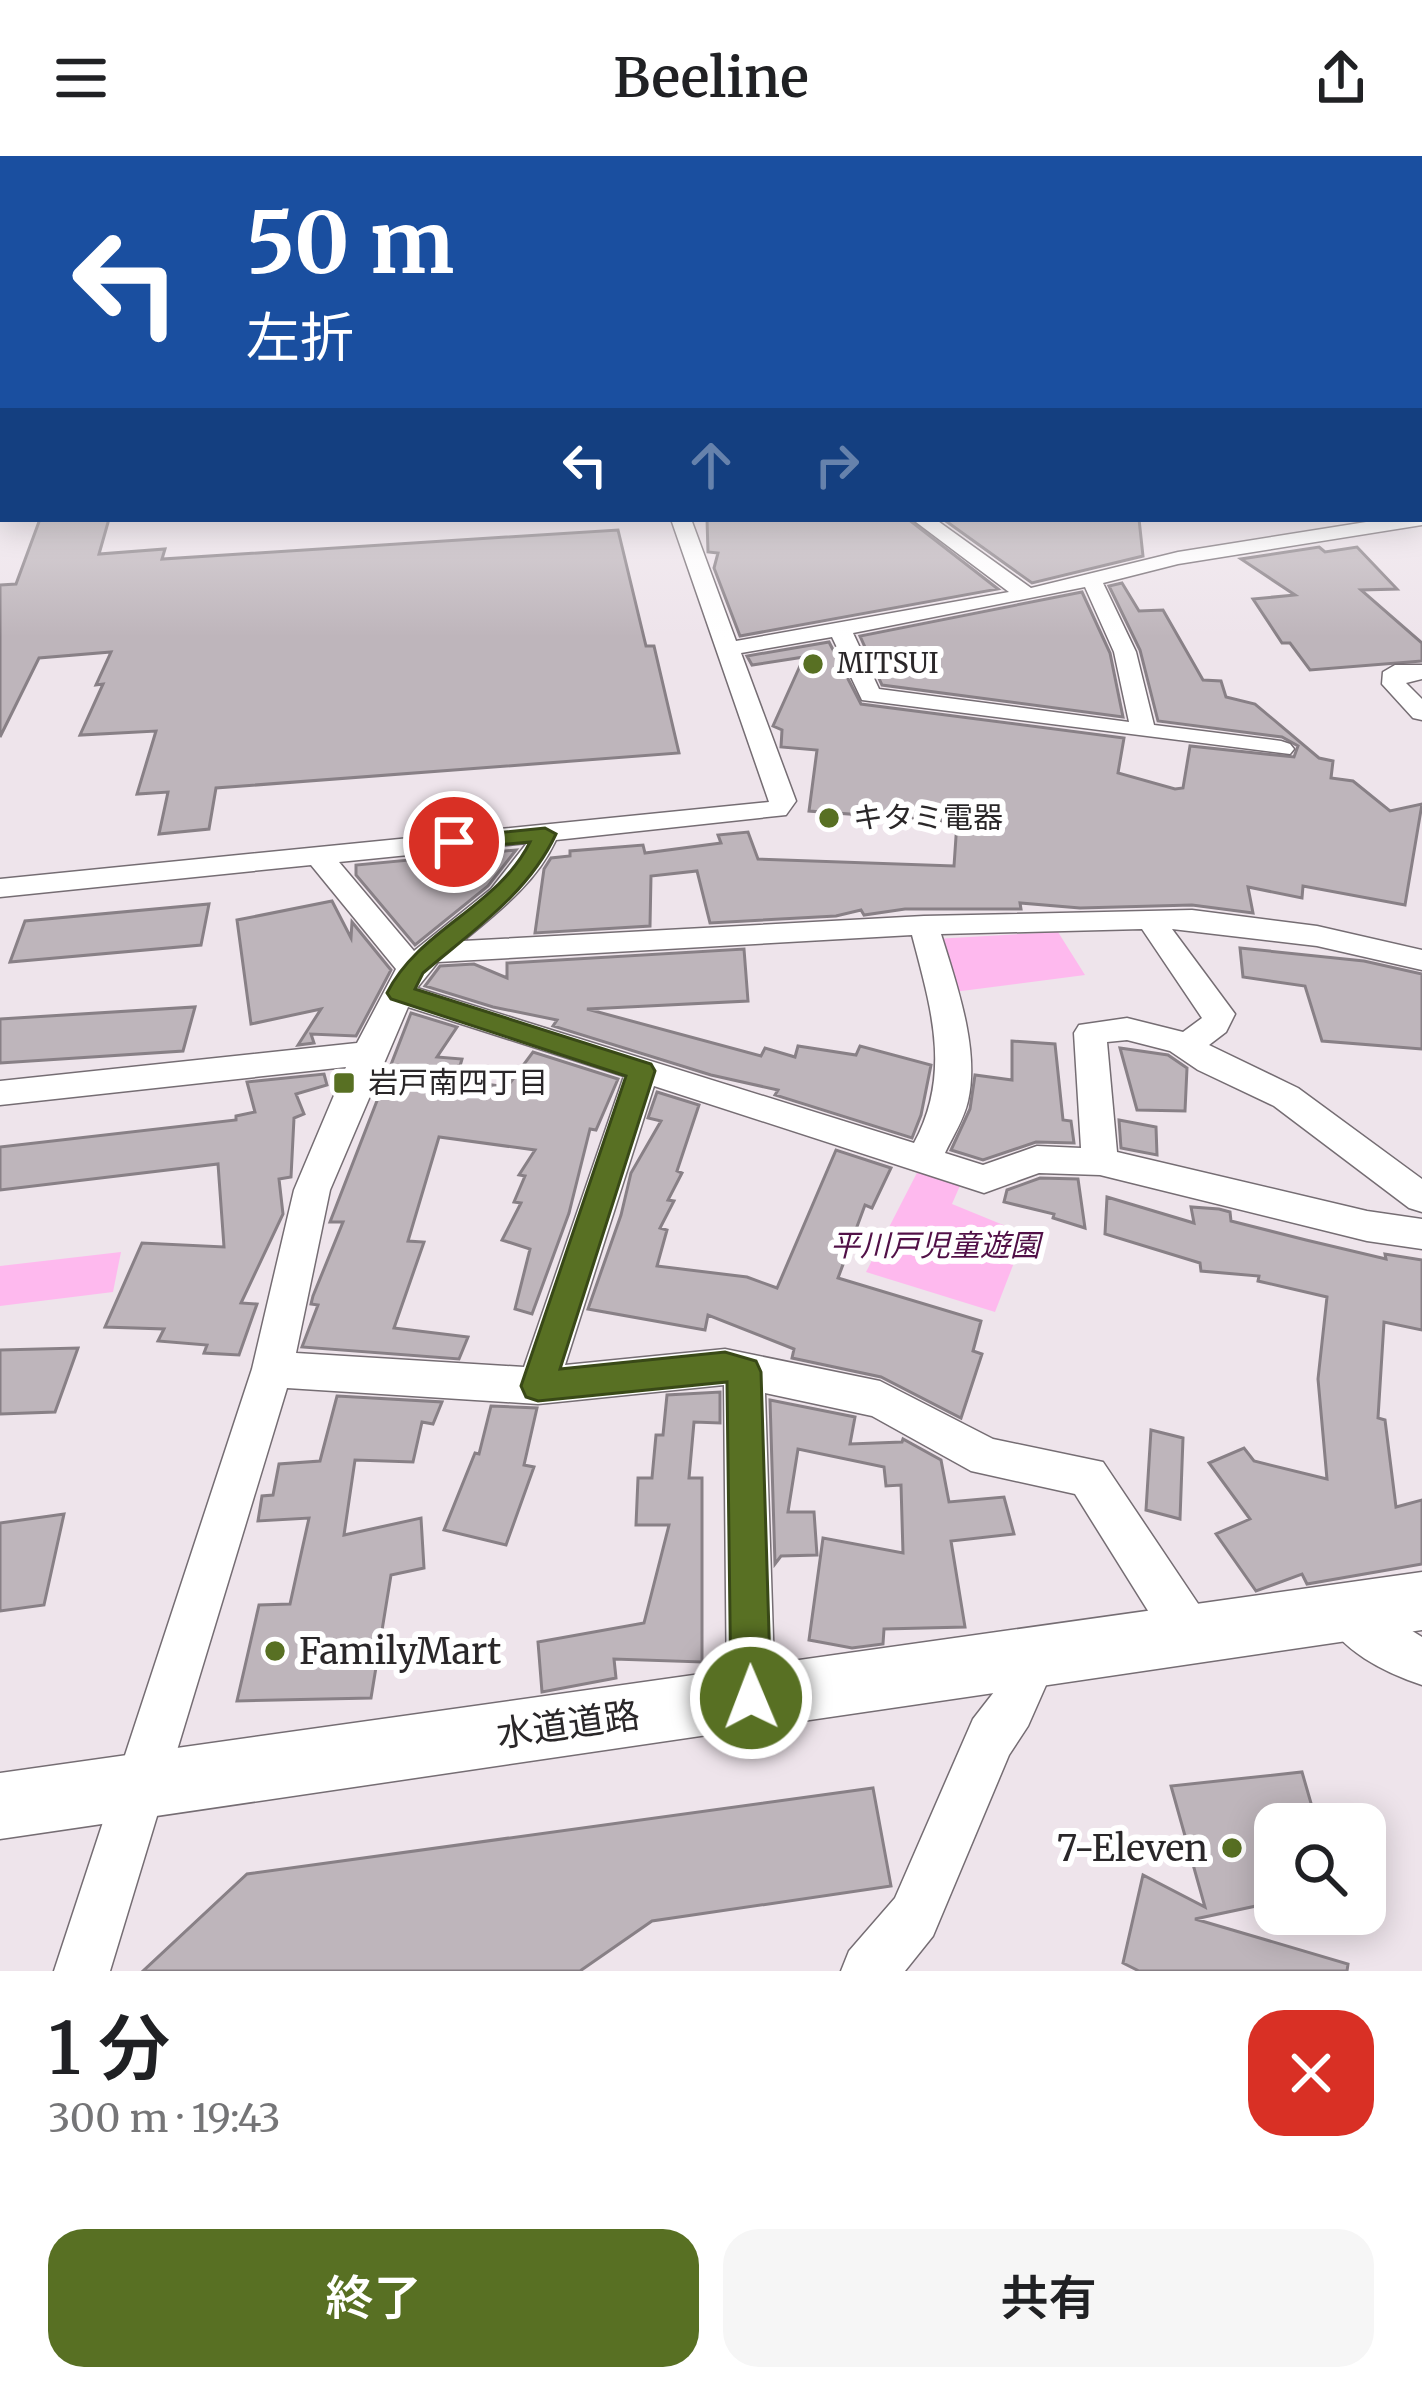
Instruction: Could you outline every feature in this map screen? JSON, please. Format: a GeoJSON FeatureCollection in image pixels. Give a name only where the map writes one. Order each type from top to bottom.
{"type":"FeatureCollection","features":[{"type":"Feature","properties":{"kind":"main road","name":"水道道路"},"geometry":{"type":"LineString","coordinates":[[0,1806],[1422,1601]]}},
{"type":"Feature","properties":{"kind":"street"},"geometry":{"type":"LineString","coordinates":[[0,887],[777,809],[783,801],[682,522]]}},
{"type":"Feature","properties":{"kind":"street"},"geometry":{"type":"LineString","coordinates":[[926,522],[1027,595]]}},
{"type":"Feature","properties":{"kind":"street"},"geometry":{"type":"LineString","coordinates":[[727,649],[1027,595],[1178,558],[1401,522]]}},
{"type":"Feature","properties":{"kind":"street"},"geometry":{"type":"LineString","coordinates":[[1270,525],[1312,537]]}},
{"type":"Feature","properties":{"kind":"street"},"geometry":{"type":"LineString","coordinates":[[1091,579],[1134,671],[1142,730]]}},
{"type":"Feature","properties":{"kind":"street"},"geometry":{"type":"LineString","coordinates":[[841,632],[870,695],[1281,748]]}},
{"type":"Feature","properties":{"kind":"street"},"geometry":{"type":"LineString","coordinates":[[1422,672],[1395,672],[1394,684],[1422,713]]}},
{"type":"Feature","properties":{"kind":"street"},"geometry":{"type":"LineString","coordinates":[[82,1971],[272,1369],[312,1190],[368,1054],[414,972],[501,895],[533,859],[545,834]]}},
{"type":"Feature","properties":{"kind":"street"},"geometry":{"type":"LineString","coordinates":[[318,855],[414,972],[642,1071],[984,1179],[1037,1159],[1100,1162],[1367,1226],[1422,1234]]}},
{"type":"Feature","properties":{"kind":"street"},"geometry":{"type":"LineString","coordinates":[[414,972],[924,925],[1150,919],[1263,927],[1422,960]]}},
{"type":"Feature","properties":{"kind":"street"},"geometry":{"type":"LineString","coordinates":[[1150,919],[1219,1014],[1215,1024],[1186,1046]]}},
{"type":"Feature","properties":{"kind":"street"},"geometry":{"type":"LineString","coordinates":[[923,1161],[951,1101],[953,1084],[951,1046],[924,925]]}},
{"type":"Feature","properties":{"kind":"street"},"geometry":{"type":"LineString","coordinates":[[1100,1162],[1090,1033],[1126,1029],[1166,1035],[1210,1062],[1286,1097],[1422,1198]]}},
{"type":"Feature","properties":{"kind":"street"},"geometry":{"type":"LineString","coordinates":[[0,1093],[368,1054]]}},
{"type":"Feature","properties":{"kind":"street"},"geometry":{"type":"LineString","coordinates":[[538,1386],[642,1071]]}},
{"type":"Feature","properties":{"kind":"street"},"geometry":{"type":"LineString","coordinates":[[272,1369],[538,1386],[725,1367],[880,1399],[986,1457],[1088,1476],[1192,1637]]}},
{"type":"Feature","properties":{"kind":"street"},"geometry":{"type":"LineString","coordinates":[[744,1372],[751,1698]]}},
{"type":"Feature","properties":{"kind":"street"},"geometry":{"type":"LineString","coordinates":[[1346,1613],[1401,1654],[1422,1660]]}},
{"type":"Feature","properties":{"kind":"street"},"geometry":{"type":"LineString","coordinates":[[869,1971],[914,1917],[992,1737],[1011,1709],[1034,1658]]}},
{"type":"Feature","properties":{"kind":"green space"},"geometry":{"type":"Polygon","coordinates":[[[1058,932],[1085,975],[946,993],[934,939],[1058,932]]]}},
{"type":"Feature","properties":{"kind":"green space","name":"平川戸児童遊園"},"geometry":{"type":"Polygon","coordinates":[[[923,1161],[965,1174],[952,1204],[1025,1234],[995,1312],[866,1272],[923,1161]]]}},
{"type":"Feature","properties":{"kind":"green space"},"geometry":{"type":"Polygon","coordinates":[[[121,1252],[113,1292],[0,1306],[0,1266],[121,1252]]]}},
{"type":"Feature","properties":{"kind":"building"},"geometry":{"type":"Polygon","coordinates":[[[39,522],[108,522],[99,554],[165,549],[162,559],[618,530],[646,646],[654,646],[679,753],[216,788],[209,829],[159,834],[168,792],[137,794],[156,731],[80,735],[103,684],[96,685],[111,652],[39,658],[0,737],[0,585],[16,584],[39,522]]]}},
{"type":"Feature","properties":{"kind":"building"},"geometry":{"type":"Polygon","coordinates":[[[707,522],[912,522],[998,589],[740,636],[714,568],[718,553],[708,552],[707,522]]]}},
{"type":"Feature","properties":{"kind":"building"},"geometry":{"type":"Polygon","coordinates":[[[947,522],[1139,522],[1143,556],[1032,583],[947,522]]]}},
{"type":"Feature","properties":{"kind":"building"},"geometry":{"type":"Polygon","coordinates":[[[1319,547],[1325,552],[1357,547],[1397,589],[1361,590],[1422,643],[1422,661],[1310,670],[1290,643],[1282,643],[1253,599],[1295,595],[1241,559],[1319,547]]]}},
{"type":"Feature","properties":{"kind":"building"},"geometry":{"type":"Polygon","coordinates":[[[1122,583],[1139,611],[1163,610],[1203,680],[1221,681],[1226,697],[1255,704],[1319,758],[1333,761],[1331,778],[1353,781],[1390,811],[1422,804],[1405,905],[1303,886],[1302,898],[1248,887],[1253,913],[1192,905],[1080,908],[1020,903],[1021,909],[905,909],[864,915],[861,910],[836,916],[710,923],[697,871],[651,876],[650,926],[535,933],[544,869],[551,858],[570,856],[570,851],[643,845],[645,853],[721,843],[718,835],[748,832],[758,859],[954,866],[957,822],[809,811],[817,750],[781,747],[782,730],[773,726],[804,657],[752,665],[747,656],[829,642],[861,704],[1124,738],[1118,773],[1175,789],[1183,788],[1190,746],[1294,757],[1298,746],[1282,737],[1158,721],[1140,650],[1109,586],[1122,583]]]}},
{"type":"Feature","properties":{"kind":"building"},"geometry":{"type":"Polygon","coordinates":[[[1082,592],[1110,653],[1123,717],[882,685],[860,636],[1082,592]]]}},
{"type":"Feature","properties":{"kind":"building"},"geometry":{"type":"Polygon","coordinates":[[[516,850],[488,886],[415,945],[356,875],[356,865],[516,850]]]}},
{"type":"Feature","properties":{"kind":"building"},"geometry":{"type":"Polygon","coordinates":[[[332,901],[351,938],[352,922],[391,970],[356,1036],[311,1034],[314,1043],[298,1045],[321,1009],[251,1024],[237,920],[332,901]]]}},
{"type":"Feature","properties":{"kind":"building"},"geometry":{"type":"Polygon","coordinates":[[[209,904],[201,945],[10,962],[25,921],[209,904]]]}},
{"type":"Feature","properties":{"kind":"building"},"geometry":{"type":"Polygon","coordinates":[[[1240,948],[1364,961],[1422,974],[1422,1049],[1322,1041],[1305,986],[1243,977],[1240,948]]]}},
{"type":"Feature","properties":{"kind":"building"},"geometry":{"type":"Polygon","coordinates":[[[744,949],[748,1001],[587,1009],[761,1056],[765,1048],[795,1057],[798,1046],[856,1055],[860,1046],[931,1065],[912,1138],[775,1095],[778,1090],[711,1075],[553,1026],[557,1020],[425,986],[440,966],[474,964],[507,978],[507,963],[744,949]]]}},
{"type":"Feature","properties":{"kind":"building"},"geometry":{"type":"Polygon","coordinates":[[[195,1007],[183,1051],[0,1063],[0,1019],[195,1007]]]}},
{"type":"Feature","properties":{"kind":"building"},"geometry":{"type":"Polygon","coordinates":[[[411,1013],[457,1027],[437,1057],[462,1059],[456,1080],[507,1087],[533,1052],[618,1079],[596,1130],[590,1129],[569,1213],[532,1314],[515,1309],[530,1249],[502,1240],[521,1203],[514,1202],[525,1176],[519,1175],[535,1150],[439,1137],[408,1241],[424,1242],[394,1328],[468,1337],[459,1359],[302,1347],[318,1305],[311,1304],[313,1296],[343,1222],[330,1222],[411,1013]]]}},
{"type":"Feature","properties":{"kind":"building"},"geometry":{"type":"Polygon","coordinates":[[[1012,1041],[1055,1044],[1063,1120],[1071,1121],[1074,1143],[1036,1142],[983,1160],[951,1150],[970,1109],[975,1075],[1012,1080],[1012,1041]]]}},
{"type":"Feature","properties":{"kind":"building"},"geometry":{"type":"Polygon","coordinates":[[[1120,1048],[1168,1055],[1187,1068],[1185,1111],[1137,1110],[1120,1048]]]}},
{"type":"Feature","properties":{"kind":"building"},"geometry":{"type":"Polygon","coordinates":[[[324,1074],[327,1085],[296,1094],[304,1114],[294,1118],[291,1177],[279,1179],[283,1214],[241,1303],[257,1304],[239,1355],[204,1353],[207,1345],[158,1341],[164,1329],[105,1327],[142,1243],[224,1247],[218,1164],[0,1190],[0,1147],[236,1120],[236,1116],[255,1112],[247,1082],[324,1074]]]}},
{"type":"Feature","properties":{"kind":"building"},"geometry":{"type":"Polygon","coordinates":[[[657,1092],[699,1105],[677,1171],[682,1173],[668,1200],[674,1201],[660,1228],[667,1230],[657,1266],[747,1277],[777,1288],[836,1150],[891,1168],[872,1208],[865,1205],[838,1278],[981,1321],[973,1351],[982,1354],[961,1418],[881,1377],[792,1358],[794,1349],[708,1315],[705,1330],[588,1309],[631,1173],[661,1121],[648,1118],[657,1092]]]}},
{"type":"Feature","properties":{"kind":"building"},"geometry":{"type":"Polygon","coordinates":[[[1119,1120],[1156,1127],[1157,1155],[1121,1148],[1119,1120]]]}},
{"type":"Feature","properties":{"kind":"building"},"geometry":{"type":"Polygon","coordinates":[[[1040,1178],[1078,1179],[1085,1228],[1053,1218],[1054,1214],[1004,1202],[1007,1190],[1040,1178]]]}},
{"type":"Feature","properties":{"kind":"building"},"geometry":{"type":"Polygon","coordinates":[[[1107,1197],[1194,1223],[1191,1207],[1219,1209],[1230,1212],[1231,1221],[1306,1240],[1386,1259],[1385,1254],[1422,1260],[1422,1330],[1384,1322],[1378,1418],[1385,1420],[1396,1507],[1422,1500],[1422,1564],[1307,1584],[1302,1574],[1256,1591],[1216,1534],[1250,1519],[1209,1463],[1244,1448],[1254,1461],[1327,1479],[1318,1379],[1327,1297],[1258,1281],[1259,1276],[1201,1271],[1200,1263],[1105,1234],[1107,1197]]]}},
{"type":"Feature","properties":{"kind":"building"},"geometry":{"type":"Polygon","coordinates":[[[78,1348],[55,1412],[0,1414],[0,1350],[78,1348]]]}},
{"type":"Feature","properties":{"kind":"building"},"geometry":{"type":"Polygon","coordinates":[[[720,1392],[720,1423],[694,1422],[689,1478],[702,1478],[702,1662],[614,1659],[616,1678],[542,1692],[538,1642],[644,1623],[669,1525],[636,1525],[638,1478],[652,1478],[656,1435],[663,1435],[667,1395],[720,1392]]]}},
{"type":"Feature","properties":{"kind":"building"},"geometry":{"type":"Polygon","coordinates":[[[337,1396],[442,1402],[433,1424],[422,1422],[413,1462],[355,1460],[344,1535],[421,1518],[424,1568],[391,1575],[371,1698],[237,1701],[259,1605],[290,1604],[309,1518],[258,1521],[262,1496],[273,1495],[279,1464],[320,1461],[337,1396]]]}},
{"type":"Feature","properties":{"kind":"building"},"geometry":{"type":"Polygon","coordinates":[[[770,1400],[855,1417],[850,1444],[903,1439],[941,1460],[949,1502],[1004,1497],[1014,1534],[951,1541],[965,1627],[884,1629],[883,1644],[852,1648],[809,1640],[823,1538],[903,1553],[901,1485],[886,1486],[884,1467],[798,1449],[788,1512],[814,1512],[817,1555],[781,1556],[775,1564],[770,1400]]]}},
{"type":"Feature","properties":{"kind":"building"},"geometry":{"type":"Polygon","coordinates":[[[491,1406],[537,1408],[524,1465],[534,1467],[506,1545],[444,1530],[475,1453],[479,1454],[491,1406]]]}},
{"type":"Feature","properties":{"kind":"building"},"geometry":{"type":"Polygon","coordinates":[[[1151,1430],[1183,1438],[1180,1519],[1146,1510],[1151,1430]]]}},
{"type":"Feature","properties":{"kind":"building"},"geometry":{"type":"Polygon","coordinates":[[[64,1514],[44,1605],[0,1611],[0,1523],[64,1514]]]}},
{"type":"Feature","properties":{"kind":"building"},"geometry":{"type":"Polygon","coordinates":[[[1302,1772],[1311,1803],[1254,1803],[1254,1906],[1195,1919],[1348,1964],[1347,1971],[1139,1971],[1123,1963],[1143,1875],[1205,1907],[1171,1786],[1302,1772]]]}},
{"type":"Feature","properties":{"kind":"building"},"geometry":{"type":"Polygon","coordinates":[[[873,1788],[891,1886],[652,1921],[580,1971],[143,1971],[247,1874],[873,1788]]]}},
{"type":"Feature","properties":{"kind":"place","name":"MITSUI"},"geometry":{"type":"Point","coordinates":[813,664]}},
{"type":"Feature","properties":{"kind":"place","name":"キタミ電器"},"geometry":{"type":"Point","coordinates":[829,818]}},
{"type":"Feature","properties":{"kind":"place","name":"岩戸南四丁目"},"geometry":{"type":"Point","coordinates":[344,1083]}},
{"type":"Feature","properties":{"kind":"place","name":"FamilyMart"},"geometry":{"type":"Point","coordinates":[275,1651]}},
{"type":"Feature","properties":{"kind":"place","name":"7-Eleven"},"geometry":{"type":"Point","coordinates":[1232,1848]}},
{"type":"Feature","properties":{"kind":"route"},"geometry":{"type":"LineString","coordinates":[[454,842],[545,834],[533,859],[501,895],[412,968],[400,993],[642,1071],[538,1386],[725,1367],[744,1372],[751,1698]]}}]}
